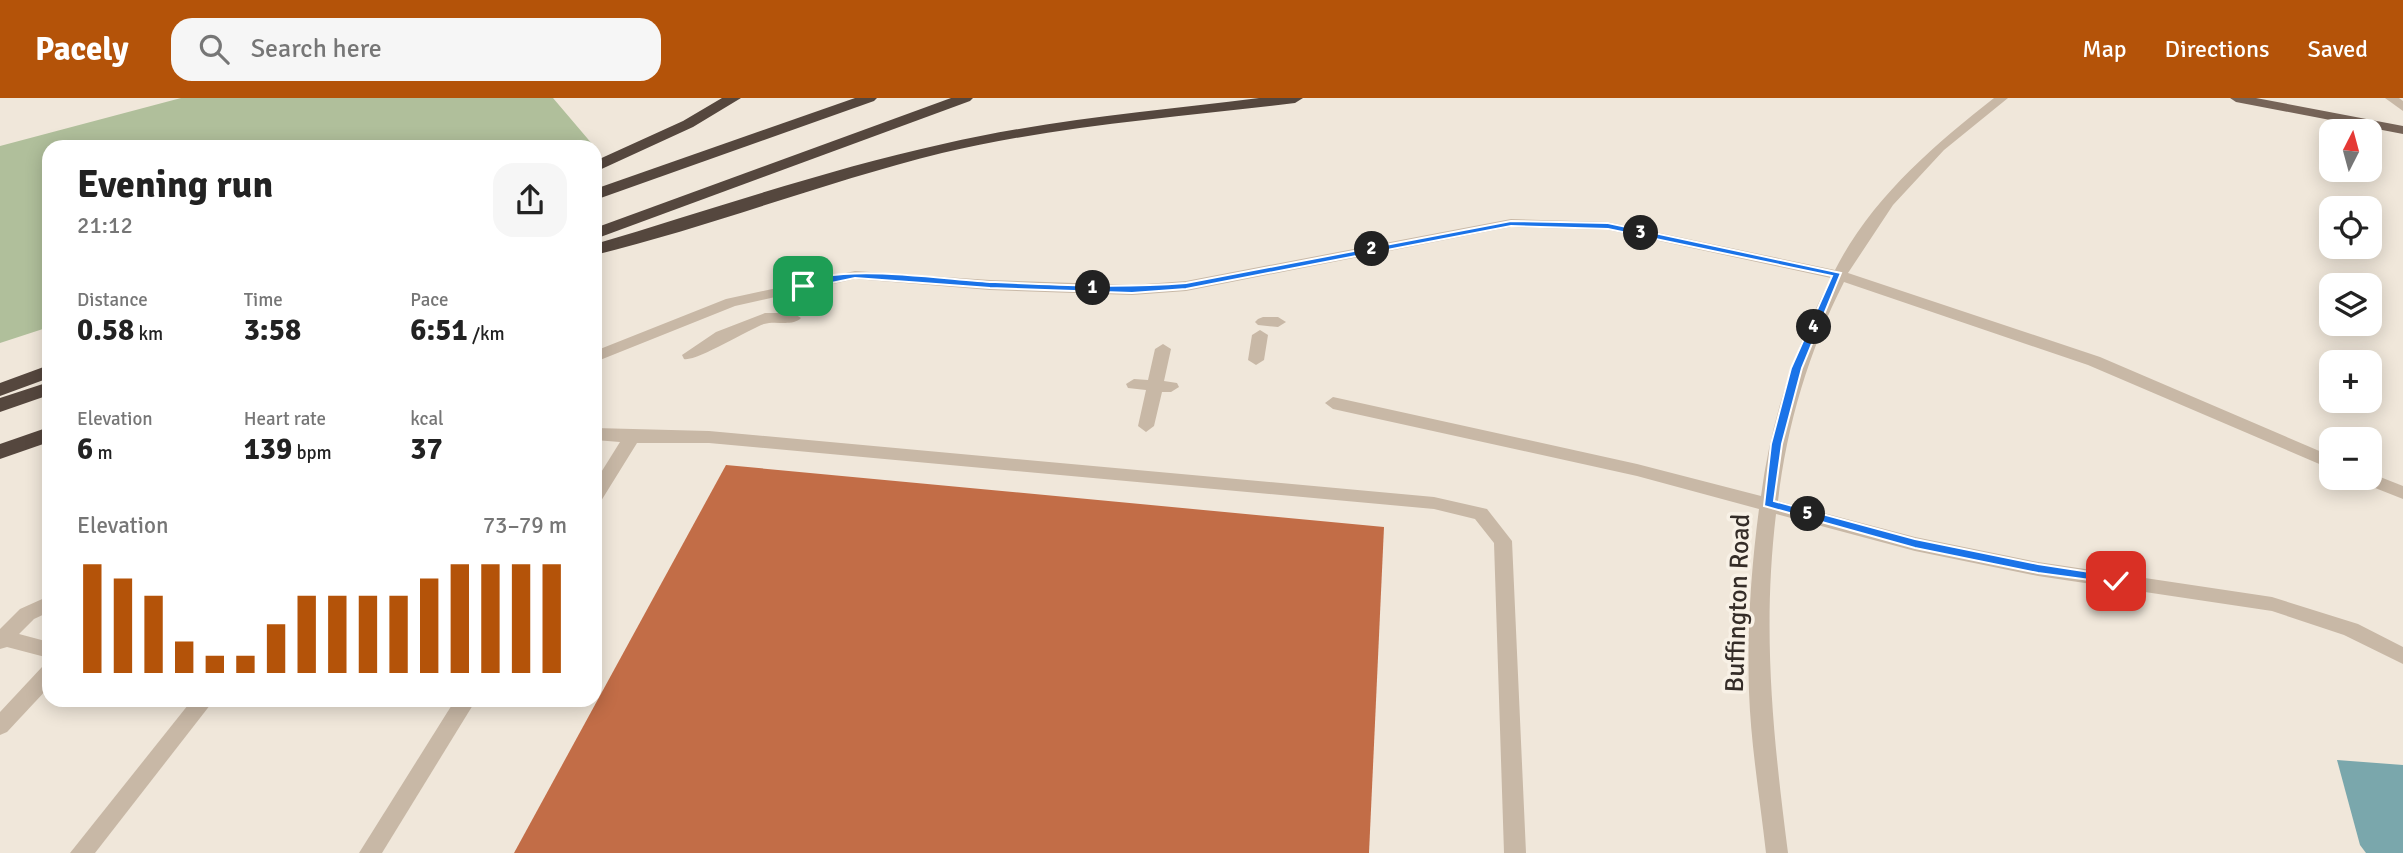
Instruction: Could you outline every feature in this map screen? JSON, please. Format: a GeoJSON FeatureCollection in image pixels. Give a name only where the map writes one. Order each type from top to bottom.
{"type":"FeatureCollection","features":[{"type":"Feature","properties":{"kind":"highway"},"geometry":{"type":"LineString","coordinates":[[602,164],[688,124],[733,98]]}},
{"type":"Feature","properties":{"kind":"highway"},"geometry":{"type":"LineString","coordinates":[[602,193],[869,98]]}},
{"type":"Feature","properties":{"kind":"highway"},"geometry":{"type":"LineString","coordinates":[[602,231],[965,98]]}},
{"type":"Feature","properties":{"kind":"highway"},"geometry":{"type":"LineString","coordinates":[[602,248],[845,174],[944,148],[1042,130],[1295,98]]}},
{"type":"Feature","properties":{"kind":"highway"},"geometry":{"type":"LineString","coordinates":[[0,390],[42,374]]}},
{"type":"Feature","properties":{"kind":"highway"},"geometry":{"type":"LineString","coordinates":[[0,405],[42,390]]}},
{"type":"Feature","properties":{"kind":"highway"},"geometry":{"type":"LineString","coordinates":[[0,452],[42,437]]}},
{"type":"Feature","properties":{"kind":"main road"},"geometry":{"type":"LineString","coordinates":[[2236,98],[2403,130]]}},
{"type":"Feature","properties":{"kind":"street","name":"Buffington Road"},"geometry":{"type":"LineString","coordinates":[[1777,853],[1760,699],[1761,559],[1776,444],[1796,368],[1838,275],[1863,233],[1900,186],[1941,145],[2002,98]]}},
{"type":"Feature","properties":{"kind":"street"},"geometry":{"type":"LineString","coordinates":[[2391,98],[2403,107]]}},
{"type":"Feature","properties":{"kind":"street"},"geometry":{"type":"LineString","coordinates":[[602,354],[731,302],[855,275],[990,285],[1132,290],[1186,286],[1511,223],[1608,226],[1838,275],[2094,361],[2319,458]]}},
{"type":"Feature","properties":{"kind":"street"},"geometry":{"type":"LineString","coordinates":[[751,297],[765,318]]}},
{"type":"Feature","properties":{"kind":"street"},"geometry":{"type":"LineString","coordinates":[[690,355],[765,318],[793,318]]}},
{"type":"Feature","properties":{"kind":"street"},"geometry":{"type":"LineString","coordinates":[[1256,360],[1267,326]]}},
{"type":"Feature","properties":{"kind":"street"},"geometry":{"type":"LineString","coordinates":[[705,346],[729,349]]}},
{"type":"Feature","properties":{"kind":"street"},"geometry":{"type":"LineString","coordinates":[[1146,426],[1163,387],[1163,349]]}},
{"type":"Feature","properties":{"kind":"street"},"geometry":{"type":"LineString","coordinates":[[1134,384],[1163,387]]}},
{"type":"Feature","properties":{"kind":"street"},"geometry":{"type":"LineString","coordinates":[[1333,403],[1637,470],[1915,544],[2038,569],[2272,604],[2351,629],[2403,656]]}},
{"type":"Feature","properties":{"kind":"street"},"geometry":{"type":"LineString","coordinates":[[602,435],[722,438],[1434,503],[1481,514],[1503,541],[1515,853]]}},
{"type":"Feature","properties":{"kind":"street"},"geometry":{"type":"LineString","coordinates":[[602,485],[632,437]]}},
{"type":"Feature","properties":{"kind":"street"},"geometry":{"type":"LineString","coordinates":[[2382,484],[2403,493]]}},
{"type":"Feature","properties":{"kind":"street"},"geometry":{"type":"LineString","coordinates":[[2,639],[27,614],[42,606]]}},
{"type":"Feature","properties":{"kind":"street"},"geometry":{"type":"LineString","coordinates":[[2,639],[42,648]]}},
{"type":"Feature","properties":{"kind":"street"},"geometry":{"type":"LineString","coordinates":[[0,726],[42,681]]}},
{"type":"Feature","properties":{"kind":"street"},"geometry":{"type":"LineString","coordinates":[[81,853],[198,707]]}},
{"type":"Feature","properties":{"kind":"street"},"geometry":{"type":"LineString","coordinates":[[370,853],[462,707]]}},
{"type":"Feature","properties":{"kind":"green space"},"geometry":{"type":"Polygon","coordinates":[[[181,98],[553,98],[589,140],[42,140],[42,329],[0,343],[0,146],[181,98]]]}},
{"type":"Feature","properties":{"kind":"water"},"geometry":{"type":"Polygon","coordinates":[[[2337,760],[2403,765],[2403,853],[2366,853],[2360,845],[2337,760]]]}},
{"type":"Feature","properties":{"kind":"building"},"geometry":{"type":"Polygon","coordinates":[[[726,465],[1384,527],[1369,853],[514,853],[594,707],[602,707],[602,692],[726,465]]]}},
{"type":"Feature","properties":{"kind":"route"},"geometry":{"type":"LineString","coordinates":[[803,286],[855,275],[990,285],[1132,290],[1186,286],[1511,223],[1608,226],[1838,275],[1830,287],[1796,368],[1776,444],[1768,503],[1915,544],[2038,569],[2116,581]]}}]}
